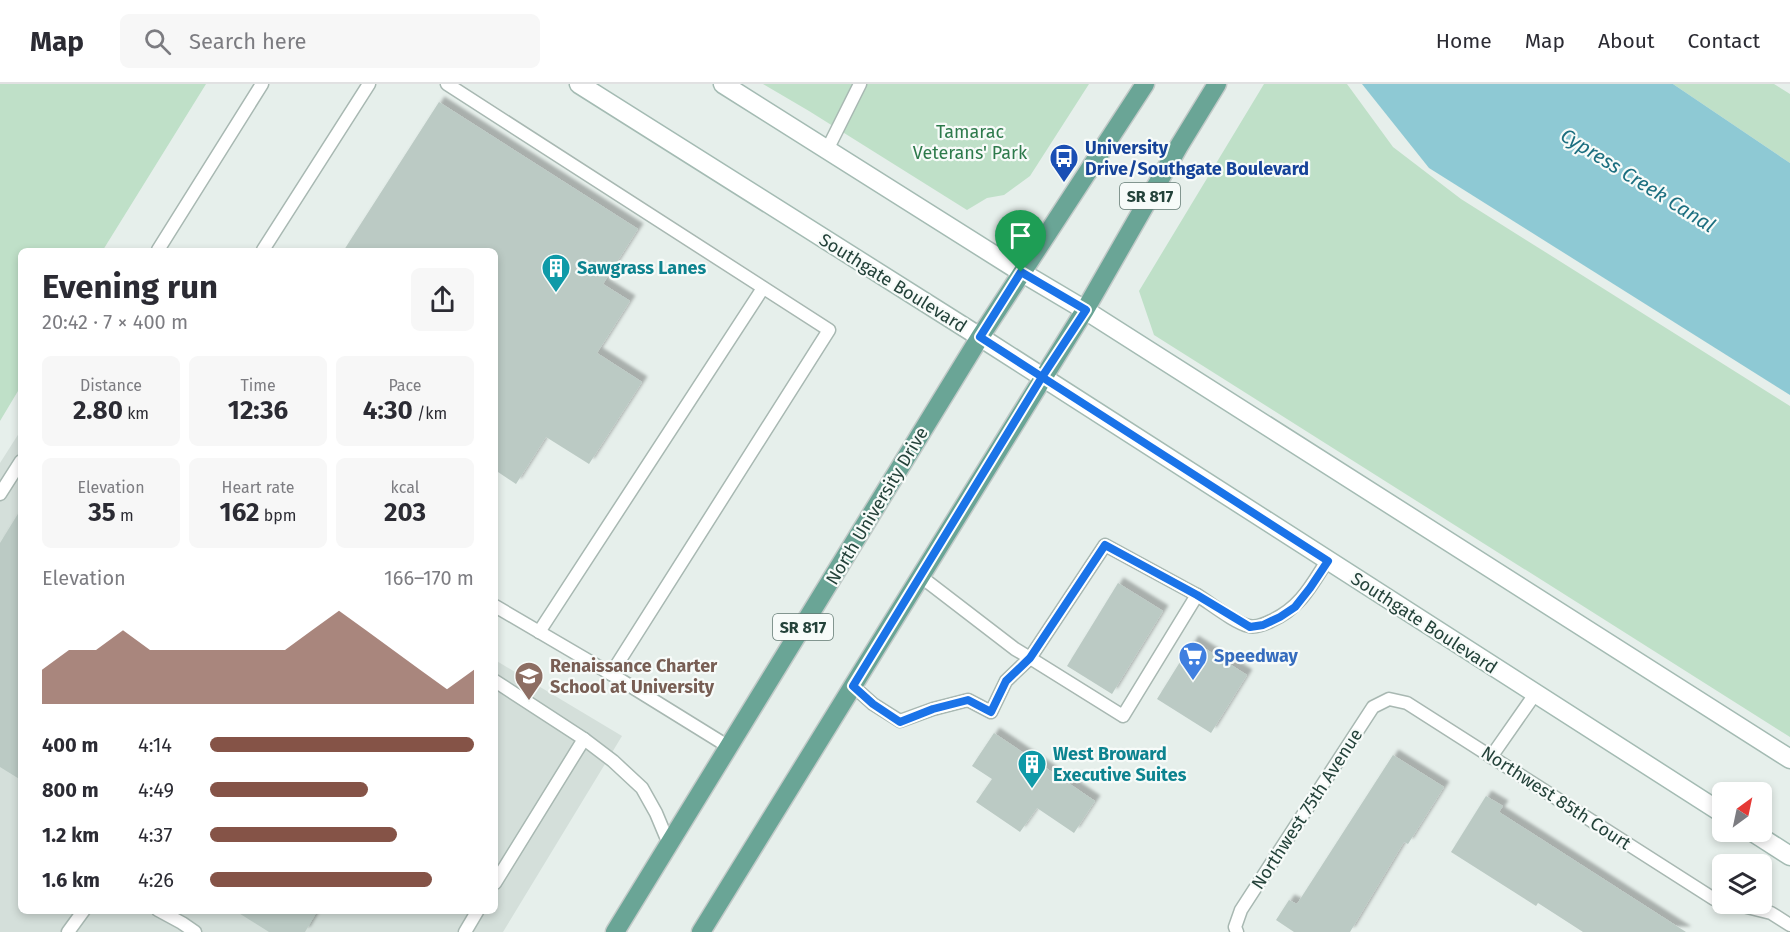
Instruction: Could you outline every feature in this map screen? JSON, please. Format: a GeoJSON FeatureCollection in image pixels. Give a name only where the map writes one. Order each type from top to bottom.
{"type":"FeatureCollection","features":[{"type":"Feature","properties":{"kind":"main road","name":"Southgate Boulevard"},"geometry":{"type":"LineString","coordinates":[[579,84],[980,337],[1712,807]]}},
{"type":"Feature","properties":{"kind":"main road"},"geometry":{"type":"LineString","coordinates":[[723,84],[1021,272],[1086,310],[1790,759]]}},
{"type":"Feature","properties":{"kind":"main road","name":"North University Drive"},"geometry":{"type":"LineString","coordinates":[[615,932],[980,337],[1145,84]]}},
{"type":"Feature","properties":{"kind":"main road","name":"SR 817"},"geometry":{"type":"LineString","coordinates":[[701,932],[1042,377],[1086,310],[1173,156],[1217,84]]}},
{"type":"Feature","properties":{"kind":"main road"},"geometry":{"type":"LineString","coordinates":[[1768,842],[1790,856]]}},
{"type":"Feature","properties":{"kind":"lane"},"geometry":{"type":"LineString","coordinates":[[159,248],[262,84]]}},
{"type":"Feature","properties":{"kind":"lane"},"geometry":{"type":"LineString","coordinates":[[264,248],[369,84]]}},
{"type":"Feature","properties":{"kind":"lane"},"geometry":{"type":"LineString","coordinates":[[447,84],[829,330],[611,674]]}},
{"type":"Feature","properties":{"kind":"lane"},"geometry":{"type":"LineString","coordinates":[[827,150],[860,84]]}},
{"type":"Feature","properties":{"kind":"lane"},"geometry":{"type":"LineString","coordinates":[[539,632],[763,288]]}},
{"type":"Feature","properties":{"kind":"lane"},"geometry":{"type":"LineString","coordinates":[[0,494],[18,466]]}},
{"type":"Feature","properties":{"kind":"lane"},"geometry":{"type":"LineString","coordinates":[[853,686],[873,704],[900,722],[933,709],[968,700],[991,712],[1006,681],[1030,658],[1105,545],[1250,627],[1263,625],[1295,607],[1328,561]]}},
{"type":"Feature","properties":{"kind":"lane"},"geometry":{"type":"LineString","coordinates":[[920,576],[1030,658],[1123,716],[1197,595]]}},
{"type":"Feature","properties":{"kind":"lane"},"geometry":{"type":"LineString","coordinates":[[498,608],[729,747]]}},
{"type":"Feature","properties":{"kind":"lane"},"geometry":{"type":"LineString","coordinates":[[498,683],[584,739],[613,761],[642,788],[669,844]]}},
{"type":"Feature","properties":{"kind":"lane"},"geometry":{"type":"LineString","coordinates":[[1491,757],[1535,694]]}},
{"type":"Feature","properties":{"kind":"lane","name":"Northwest 85th Court"},"geometry":{"type":"LineString","coordinates":[[1389,699],[1407,703],[1712,898]]}},
{"type":"Feature","properties":{"kind":"lane","name":"Northwest 75th Avenue"},"geometry":{"type":"LineString","coordinates":[[1236,930],[1241,910],[1373,707],[1389,699]]}},
{"type":"Feature","properties":{"kind":"lane"},"geometry":{"type":"LineString","coordinates":[[498,878],[584,739]]}},
{"type":"Feature","properties":{"kind":"lane"},"geometry":{"type":"LineString","coordinates":[[68,932],[81,914]]}},
{"type":"Feature","properties":{"kind":"lane"},"geometry":{"type":"LineString","coordinates":[[165,914],[195,932]]}},
{"type":"Feature","properties":{"kind":"lane"},"geometry":{"type":"LineString","coordinates":[[465,932],[476,914]]}},
{"type":"Feature","properties":{"kind":"lane"},"geometry":{"type":"LineString","coordinates":[[1772,914],[1790,925]]}},
{"type":"Feature","properties":{"kind":"shaded area","name":"Renaissance Charter School at University"},"geometry":{"type":"Polygon","coordinates":[[[18,435],[18,914],[498,914],[498,662],[622,736],[503,932],[0,932],[0,463],[18,435]]]}},
{"type":"Feature","properties":{"kind":"green space"},"geometry":{"type":"Polygon","coordinates":[[[0,84],[206,84],[104,248],[18,248],[18,391],[0,421],[0,84]]]}},
{"type":"Feature","properties":{"kind":"green space","name":"Tamarac Veterans' Park"},"geometry":{"type":"Polygon","coordinates":[[[763,84],[1089,84],[1030,176],[1004,195],[987,198],[967,210],[763,84]]]}},
{"type":"Feature","properties":{"kind":"green space"},"geometry":{"type":"Polygon","coordinates":[[[1264,84],[1347,84],[1393,147],[1461,199],[1790,406],[1790,737],[1154,335],[1139,291],[1264,84]]]}},
{"type":"Feature","properties":{"kind":"green space"},"geometry":{"type":"Polygon","coordinates":[[[1673,84],[1774,84],[1790,94],[1790,163],[1673,84]]]}},
{"type":"Feature","properties":{"kind":"water","name":"Cypress Creek Canal"},"geometry":{"type":"Polygon","coordinates":[[[1362,84],[1673,84],[1790,163],[1790,395],[1429,168],[1362,84]]]}},
{"type":"Feature","properties":{"kind":"building","name":"Sawgrass Lanes"},"geometry":{"type":"Polygon","coordinates":[[[439,102],[638,229],[603,284],[630,301],[597,353],[642,382],[589,464],[546,437],[516,484],[498,472],[498,248],[345,248],[439,102]]]}},
{"type":"Feature","properties":{"kind":"building"},"geometry":{"type":"Polygon","coordinates":[[[18,514],[18,778],[0,767],[0,543],[18,514]]]}},
{"type":"Feature","properties":{"kind":"building"},"geometry":{"type":"Polygon","coordinates":[[[1118,583],[1163,611],[1112,694],[1067,666],[1118,583]]]}},
{"type":"Feature","properties":{"kind":"building"},"geometry":{"type":"Polygon","coordinates":[[[1193,641],[1247,675],[1211,733],[1157,699],[1193,641]]]}},
{"type":"Feature","properties":{"kind":"building","name":"West Broward Executive Suites"},"geometry":{"type":"Polygon","coordinates":[[[994,733],[1095,801],[1074,833],[1037,808],[1020,832],[976,802],[992,779],[972,766],[994,733]]]}},
{"type":"Feature","properties":{"kind":"building"},"geometry":{"type":"Polygon","coordinates":[[[1393,755],[1444,787],[1408,844],[1404,842],[1350,932],[1294,932],[1276,920],[1289,900],[1297,904],[1393,755]]]}},
{"type":"Feature","properties":{"kind":"building"},"geometry":{"type":"Polygon","coordinates":[[[1486,796],[1503,806],[1499,812],[1686,932],[1583,932],[1538,903],[1536,906],[1451,852],[1486,796]]]}},
{"type":"Feature","properties":{"kind":"building"},"geometry":{"type":"Polygon","coordinates":[[[240,914],[316,914],[305,932],[269,932],[240,914]]]}},
{"type":"Feature","properties":{"kind":"place","name":"University Drive/Southgate Boulevard"},"geometry":{"type":"Point","coordinates":[1064,184]}},
{"type":"Feature","properties":{"kind":"place","name":"Sawgrass Lanes"},"geometry":{"type":"Point","coordinates":[556,294]}},
{"type":"Feature","properties":{"kind":"place","name":"Speedway"},"geometry":{"type":"Point","coordinates":[1193,682]}},
{"type":"Feature","properties":{"kind":"place","name":"Renaissance Charter School at University"},"geometry":{"type":"Point","coordinates":[529,702]}},
{"type":"Feature","properties":{"kind":"place","name":"West Broward Executive Suites"},"geometry":{"type":"Point","coordinates":[1032,790]}},
{"type":"Feature","properties":{"kind":"route"},"geometry":{"type":"LineString","coordinates":[[1021,272],[980,337],[1042,377],[853,686],[873,704],[900,722],[933,709],[968,700],[991,712],[1006,681],[1030,658],[1105,545],[1250,627],[1263,625],[1295,607],[1328,561],[1042,377],[1086,310],[1021,272]]}}]}
